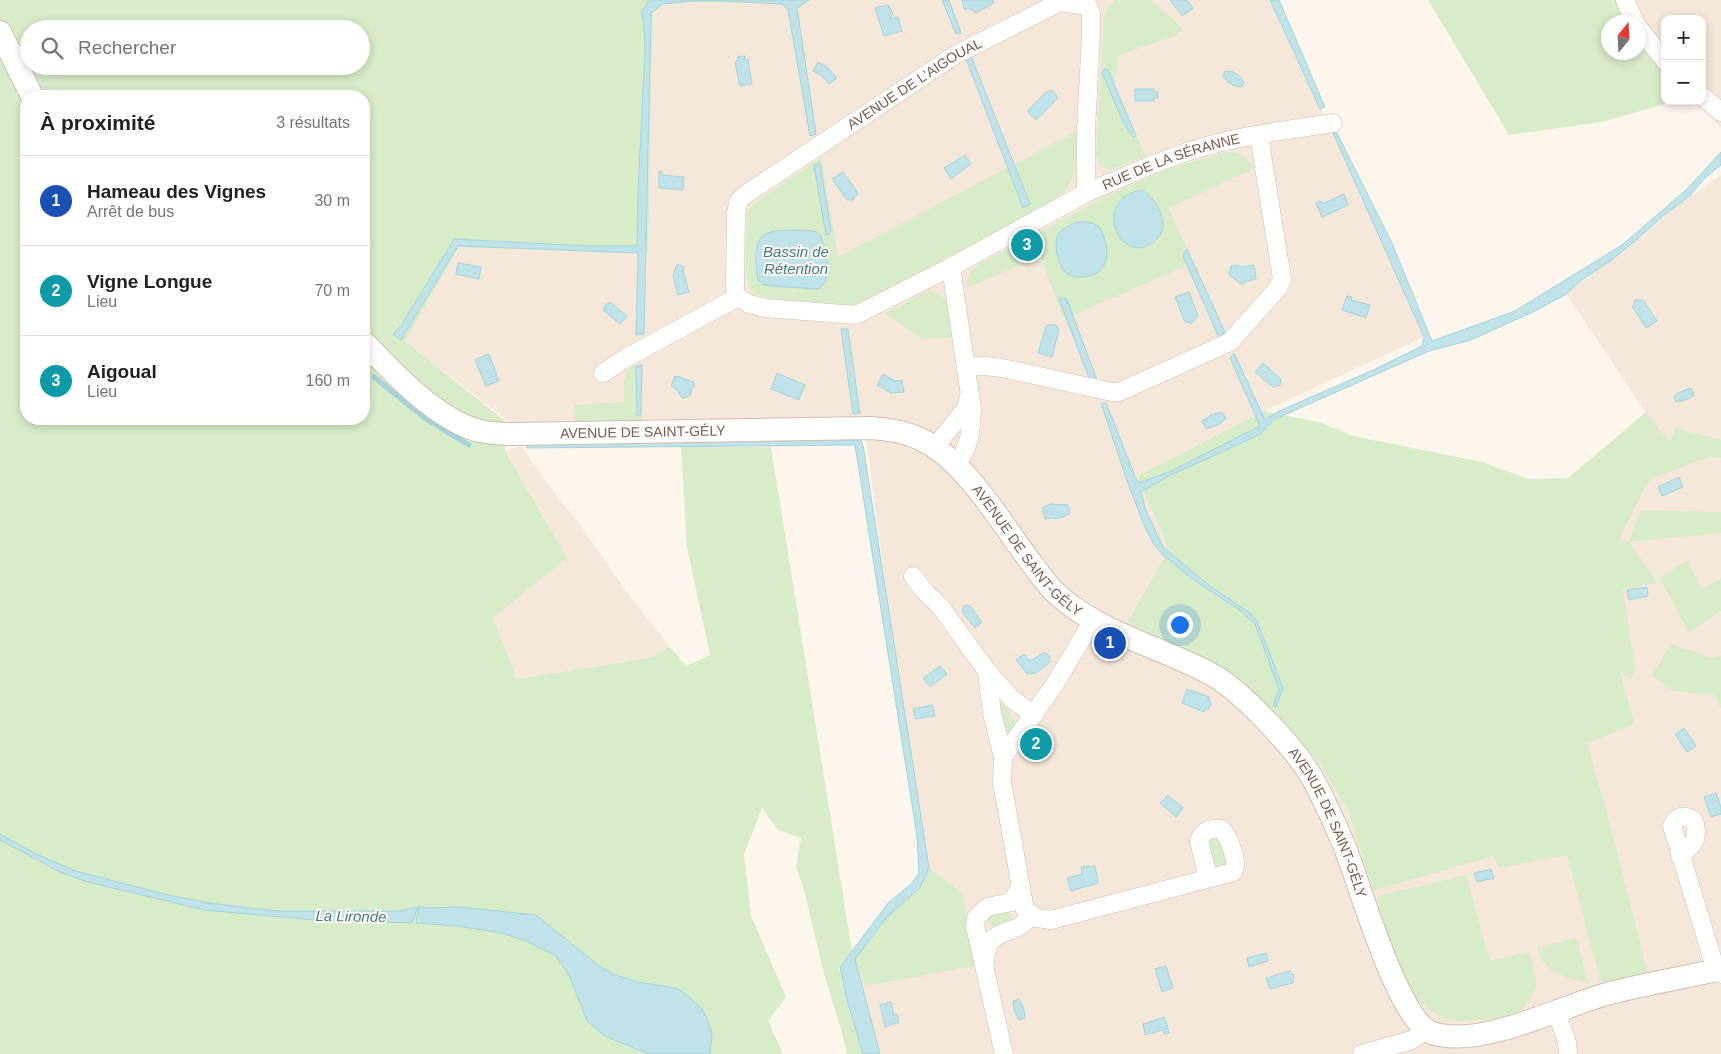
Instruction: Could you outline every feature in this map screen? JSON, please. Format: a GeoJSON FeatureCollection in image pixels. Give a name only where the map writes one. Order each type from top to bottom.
{"type":"FeatureCollection","features":[{"type":"Feature","properties":{"kind":"street"},"geometry":{"type":"LineString","coordinates":[[1625,0],[1632,15]]}},
{"type":"Feature","properties":{"kind":"street","name":"AVENUE DE L'AIGOUAL"},"geometry":{"type":"LineString","coordinates":[[738,297],[735,286],[736,213],[739,200],[955,55],[1060,1],[1091,3],[1086,129],[1086,193]]}},
{"type":"Feature","properties":{"kind":"street"},"geometry":{"type":"LineString","coordinates":[[0,32],[20,72]]}},
{"type":"Feature","properties":{"kind":"street"},"geometry":{"type":"LineString","coordinates":[[1646,37],[1664,60]]}},
{"type":"Feature","properties":{"kind":"street"},"geometry":{"type":"LineString","coordinates":[[22,75],[29,90]]}},
{"type":"Feature","properties":{"kind":"street"},"geometry":{"type":"LineString","coordinates":[[1706,99],[1721,112]]}},
{"type":"Feature","properties":{"kind":"street","name":"RUE DE LA SÉRANNE"},"geometry":{"type":"LineString","coordinates":[[1086,193],[1134,172],[1193,150],[1236,140],[1333,123]]}},
{"type":"Feature","properties":{"kind":"street","name":"RUE DE LA SÉRANNE"},"geometry":{"type":"LineString","coordinates":[[966,367],[1002,368],[1119,392],[1230,342],[1278,288],[1282,279],[1259,136]]}},
{"type":"Feature","properties":{"kind":"street"},"geometry":{"type":"LineString","coordinates":[[603,373],[624,359],[738,297],[748,304],[765,308],[856,316],[951,267],[1086,193]]}},
{"type":"Feature","properties":{"kind":"street"},"geometry":{"type":"LineString","coordinates":[[951,267],[972,409],[966,448],[963,456],[955,465]]}},
{"type":"Feature","properties":{"kind":"street","name":"AVENUE DE SAINT-GÉLY"},"geometry":{"type":"LineString","coordinates":[[370,348],[392,372],[429,404],[458,422],[478,431],[515,434],[869,428],[908,434],[935,447],[971,482],[1052,590],[1062,599],[1093,620],[1220,679],[1261,716],[1301,760],[1317,786],[1344,846],[1382,950],[1402,996],[1410,1010],[1426,1030]]}},
{"type":"Feature","properties":{"kind":"street"},"geometry":{"type":"LineString","coordinates":[[935,447],[966,408],[969,397]]}},
{"type":"Feature","properties":{"kind":"street"},"geometry":{"type":"LineString","coordinates":[[913,576],[925,592],[939,605],[987,671],[1012,699],[1034,715]]}},
{"type":"Feature","properties":{"kind":"street"},"geometry":{"type":"LineString","coordinates":[[1004,757],[1034,715],[1093,620]]}},
{"type":"Feature","properties":{"kind":"street"},"geometry":{"type":"LineString","coordinates":[[987,671],[992,713],[1004,757],[1002,782],[1020,887],[1025,910],[1030,915],[1044,920],[1051,920],[1208,878]]}},
{"type":"Feature","properties":{"kind":"street"},"geometry":{"type":"LineString","coordinates":[[1362,1054],[1412,1040],[1426,1030],[1444,1036],[1461,1037],[1503,1029],[1610,993],[1719,971],[1680,856]]}},
{"type":"Feature","properties":{"kind":"street"},"geometry":{"type":"LineString","coordinates":[[1004,1054],[975,926],[979,913],[987,907],[1012,902],[1016,898],[1020,887]]}},
{"type":"Feature","properties":{"kind":"street"},"geometry":{"type":"LineString","coordinates":[[984,963],[987,949],[993,939],[1022,926],[1030,915]]}},
{"type":"Feature","properties":{"kind":"street"},"geometry":{"type":"LineString","coordinates":[[975,926],[983,935],[993,939]]}},
{"type":"Feature","properties":{"kind":"street"},"geometry":{"type":"LineString","coordinates":[[1557,1012],[1567,1042],[1568,1054]]}},
{"type":"Feature","properties":{"kind":"shaded area"},"geometry":{"type":"Polygon","coordinates":[[[810,0],[1271,0],[1424,337],[1264,411],[1137,476],[1169,549],[1127,622],[1221,669],[1317,760],[1348,811],[1373,891],[1582,739],[1556,555],[1664,440],[1566,294],[1647,233],[1668,213],[1721,175],[1721,1054],[880,1054],[855,959],[929,868],[893,639],[863,418],[513,425],[405,341],[459,247],[648,254],[653,13],[663,5],[692,2],[781,4],[799,8],[810,0]]]}},
{"type":"Feature","properties":{"kind":"shaded area"},"geometry":{"type":"Polygon","coordinates":[[[1619,0],[1721,0],[1721,128],[1697,105],[1706,105],[1706,15],[1661,15],[1661,58],[1646,38],[1646,15],[1630,15],[1619,0]]]}},
{"type":"Feature","properties":{"kind":"shaded area"},"geometry":{"type":"Polygon","coordinates":[[[521,446],[558,498],[574,516],[628,594],[670,647],[649,658],[517,679],[492,618],[567,558],[505,451],[521,446]]]}},
{"type":"Feature","properties":{"kind":"green space"},"geometry":{"type":"Polygon","coordinates":[[[0,0],[810,0],[799,8],[781,4],[692,2],[663,5],[653,13],[648,254],[459,247],[405,341],[505,421],[505,451],[567,558],[493,618],[517,679],[649,658],[670,647],[686,666],[710,655],[687,547],[681,447],[771,447],[852,951],[839,968],[845,997],[863,1054],[847,1054],[824,974],[804,890],[796,867],[801,838],[778,830],[762,808],[744,854],[751,916],[786,997],[768,1021],[783,1054],[0,1054],[0,0]]]}},
{"type":"Feature","properties":{"kind":"green space"},"geometry":{"type":"Polygon","coordinates":[[[1115,0],[1151,0],[1182,28],[1178,35],[1119,55],[1114,86],[1146,156],[1110,170],[1100,165],[1096,155],[1104,19],[1107,9],[1115,0]]]}},
{"type":"Feature","properties":{"kind":"green space"},"geometry":{"type":"Polygon","coordinates":[[[1428,0],[1632,0],[1641,15],[1601,15],[1601,60],[1646,60],[1646,24],[1661,49],[1662,105],[1602,122],[1509,135],[1428,0]]]}},
{"type":"Feature","properties":{"kind":"green space"},"geometry":{"type":"Polygon","coordinates":[[[1077,131],[1074,171],[1069,186],[1062,194],[1045,206],[855,306],[767,298],[755,294],[749,286],[746,277],[746,226],[748,210],[757,201],[821,158],[838,257],[1077,131]]]}},
{"type":"Feature","properties":{"kind":"green space"},"geometry":{"type":"Polygon","coordinates":[[[1228,152],[1244,156],[1253,169],[1169,208],[1193,263],[1064,319],[1040,256],[967,288],[969,275],[977,265],[1113,193],[1170,168],[1228,152]]]}},
{"type":"Feature","properties":{"kind":"green space"},"geometry":{"type":"Polygon","coordinates":[[[931,291],[944,298],[947,303],[951,316],[952,338],[922,339],[885,314],[931,291]]]}},
{"type":"Feature","properties":{"kind":"green space"},"geometry":{"type":"Polygon","coordinates":[[[636,363],[637,415],[641,415],[641,422],[575,423],[574,405],[624,402],[626,375],[636,363]]]}},
{"type":"Feature","properties":{"kind":"green space"},"geometry":{"type":"Polygon","coordinates":[[[1264,411],[1322,423],[1353,436],[1482,462],[1529,479],[1568,478],[1646,412],[1669,441],[1676,428],[1721,440],[1721,458],[1709,457],[1650,479],[1622,533],[1619,544],[1629,541],[1641,510],[1721,512],[1721,533],[1629,542],[1658,583],[1623,589],[1635,670],[1631,680],[1620,672],[1635,724],[1587,743],[1648,973],[1601,983],[1567,855],[1499,868],[1493,856],[1373,891],[1348,811],[1317,760],[1221,669],[1127,622],[1169,549],[1137,476],[1264,411]]]}},
{"type":"Feature","properties":{"kind":"green space"},"geometry":{"type":"Polygon","coordinates":[[[1687,560],[1702,589],[1721,578],[1721,611],[1689,633],[1660,578],[1687,560]]]}},
{"type":"Feature","properties":{"kind":"green space"},"geometry":{"type":"Polygon","coordinates":[[[1671,644],[1712,658],[1721,655],[1721,709],[1714,695],[1673,691],[1652,676],[1671,644]]]}},
{"type":"Feature","properties":{"kind":"green space"},"geometry":{"type":"Polygon","coordinates":[[[1000,703],[1002,703],[1015,721],[1014,727],[1008,735],[1004,733],[1000,703]]]}},
{"type":"Feature","properties":{"kind":"green space"},"geometry":{"type":"Polygon","coordinates":[[[1215,836],[1219,839],[1226,862],[1222,867],[1213,866],[1208,841],[1209,838],[1215,836]]]}},
{"type":"Feature","properties":{"kind":"green space"},"geometry":{"type":"Polygon","coordinates":[[[929,868],[963,894],[975,966],[865,986],[855,959],[889,915],[920,888],[929,868]]]}},
{"type":"Feature","properties":{"kind":"green space"},"geometry":{"type":"Polygon","coordinates":[[[1466,875],[1490,961],[1529,951],[1536,978],[1536,989],[1530,1000],[1520,1011],[1496,1019],[1459,1021],[1443,1018],[1428,1009],[1415,997],[1392,951],[1377,896],[1466,875]]]}},
{"type":"Feature","properties":{"kind":"green space"},"geometry":{"type":"Polygon","coordinates":[[[1007,912],[1012,916],[1008,921],[992,926],[988,923],[990,916],[1007,912]]]}},
{"type":"Feature","properties":{"kind":"green space"},"geometry":{"type":"Polygon","coordinates":[[[1577,938],[1588,982],[1571,979],[1550,968],[1544,963],[1537,948],[1577,938]]]}},
{"type":"Feature","properties":{"kind":"water"},"geometry":{"type":"Polygon","coordinates":[[[650,0],[809,0],[797,8],[816,134],[810,136],[788,10],[782,4],[692,1],[663,4],[651,13],[644,334],[636,335],[638,253],[458,246],[401,340],[393,334],[401,326],[454,239],[588,246],[637,246],[645,51],[644,25],[641,12],[650,0]]]}},
{"type":"Feature","properties":{"kind":"water"},"geometry":{"type":"Polygon","coordinates":[[[942,0],[949,0],[961,33],[956,34],[942,0]]]}},
{"type":"Feature","properties":{"kind":"water"},"geometry":{"type":"Polygon","coordinates":[[[962,0],[993,0],[994,3],[976,13],[970,9],[964,9],[962,0]]]}},
{"type":"Feature","properties":{"kind":"water"},"geometry":{"type":"Polygon","coordinates":[[[1170,0],[1187,0],[1193,8],[1182,16],[1170,0]]]}},
{"type":"Feature","properties":{"kind":"water"},"geometry":{"type":"Polygon","coordinates":[[[1270,0],[1279,0],[1325,107],[1320,109],[1270,0]]]}},
{"type":"Feature","properties":{"kind":"water"},"geometry":{"type":"Polygon","coordinates":[[[888,5],[893,13],[889,19],[898,17],[902,31],[884,36],[875,8],[888,5]]]}},
{"type":"Feature","properties":{"kind":"water"},"geometry":{"type":"Polygon","coordinates":[[[745,56],[745,60],[748,59],[752,84],[740,86],[735,62],[738,61],[737,57],[745,56]]]}},
{"type":"Feature","properties":{"kind":"water"},"geometry":{"type":"Polygon","coordinates":[[[971,56],[1030,204],[1023,208],[966,59],[971,56]]]}},
{"type":"Feature","properties":{"kind":"water"},"geometry":{"type":"Polygon","coordinates":[[[818,62],[828,68],[837,78],[829,84],[822,76],[813,71],[818,62]]]}},
{"type":"Feature","properties":{"kind":"water"},"geometry":{"type":"Polygon","coordinates":[[[1105,69],[1108,70],[1136,136],[1133,137],[1123,122],[1102,73],[1105,69]]]}},
{"type":"Feature","properties":{"kind":"water"},"geometry":{"type":"Polygon","coordinates":[[[1225,71],[1231,71],[1243,80],[1244,83],[1241,87],[1233,85],[1226,80],[1223,76],[1225,71]]]}},
{"type":"Feature","properties":{"kind":"water"},"geometry":{"type":"Polygon","coordinates":[[[1135,89],[1154,89],[1154,92],[1158,92],[1158,98],[1154,98],[1154,101],[1135,101],[1135,89]]]}},
{"type":"Feature","properties":{"kind":"water"},"geometry":{"type":"Polygon","coordinates":[[[1051,90],[1056,94],[1057,99],[1036,120],[1027,111],[1045,93],[1051,90]]]}},
{"type":"Feature","properties":{"kind":"water"},"geometry":{"type":"Polygon","coordinates":[[[1333,133],[1337,133],[1392,243],[1432,341],[1515,311],[1622,245],[1686,190],[1721,152],[1721,165],[1705,178],[1690,196],[1565,295],[1533,312],[1471,340],[1429,351],[1273,420],[1261,434],[1169,476],[1141,492],[1146,511],[1163,547],[1210,586],[1250,613],[1257,621],[1283,688],[1276,707],[1273,706],[1279,689],[1255,624],[1241,611],[1191,578],[1163,555],[1153,543],[1126,478],[1101,403],[1106,403],[1137,481],[1141,482],[1169,472],[1260,426],[1230,358],[1234,353],[1265,420],[1277,412],[1373,370],[1422,346],[1424,337],[1333,133]]]}},
{"type":"Feature","properties":{"kind":"water"},"geometry":{"type":"Polygon","coordinates":[[[965,155],[971,164],[951,179],[944,168],[965,155]]]}},
{"type":"Feature","properties":{"kind":"water"},"geometry":{"type":"Polygon","coordinates":[[[820,163],[831,231],[826,235],[814,165],[820,163]]]}},
{"type":"Feature","properties":{"kind":"water"},"geometry":{"type":"Polygon","coordinates":[[[659,171],[662,171],[662,175],[684,177],[683,190],[659,188],[659,171]]]}},
{"type":"Feature","properties":{"kind":"water"},"geometry":{"type":"Polygon","coordinates":[[[843,172],[858,193],[853,200],[847,200],[832,179],[843,172]]]}},
{"type":"Feature","properties":{"kind":"water"},"geometry":{"type":"Polygon","coordinates":[[[1142,190],[1157,205],[1163,219],[1163,227],[1157,239],[1144,247],[1133,247],[1123,241],[1116,231],[1114,218],[1116,206],[1125,196],[1142,190]]]}},
{"type":"Feature","properties":{"kind":"water"},"geometry":{"type":"Polygon","coordinates":[[[1344,194],[1348,205],[1322,217],[1316,203],[1319,201],[1324,203],[1344,194]]]}},
{"type":"Feature","properties":{"kind":"water"},"geometry":{"type":"Polygon","coordinates":[[[1077,222],[1089,222],[1098,226],[1102,232],[1107,253],[1104,266],[1100,271],[1087,276],[1075,277],[1062,269],[1056,244],[1059,233],[1077,222]]]}},
{"type":"Feature","properties":{"kind":"water","name":"Bassin de Rétention"},"geometry":{"type":"Polygon","coordinates":[[[814,231],[820,234],[828,263],[828,271],[827,278],[818,289],[764,285],[758,280],[756,256],[758,243],[761,238],[771,232],[814,231]]]}},
{"type":"Feature","properties":{"kind":"water"},"geometry":{"type":"Polygon","coordinates":[[[1187,249],[1225,332],[1219,338],[1183,256],[1187,249]]]}},
{"type":"Feature","properties":{"kind":"water"},"geometry":{"type":"Polygon","coordinates":[[[458,263],[481,267],[479,279],[456,274],[458,263]]]}},
{"type":"Feature","properties":{"kind":"water"},"geometry":{"type":"Polygon","coordinates":[[[677,264],[684,267],[683,271],[689,292],[678,295],[673,276],[677,264]]]}},
{"type":"Feature","properties":{"kind":"water"},"geometry":{"type":"Polygon","coordinates":[[[1237,265],[1241,267],[1254,265],[1256,279],[1247,281],[1242,285],[1229,275],[1231,266],[1237,265]]]}},
{"type":"Feature","properties":{"kind":"water"},"geometry":{"type":"Polygon","coordinates":[[[1189,292],[1198,316],[1192,323],[1185,322],[1175,297],[1189,292]]]}},
{"type":"Feature","properties":{"kind":"water"},"geometry":{"type":"Polygon","coordinates":[[[1347,296],[1352,297],[1351,300],[1370,305],[1366,318],[1342,310],[1347,296]]]}},
{"type":"Feature","properties":{"kind":"water"},"geometry":{"type":"Polygon","coordinates":[[[1063,297],[1067,300],[1097,380],[1089,378],[1059,299],[1063,297]]]}},
{"type":"Feature","properties":{"kind":"water"},"geometry":{"type":"Polygon","coordinates":[[[1635,300],[1643,300],[1657,321],[1646,328],[1632,306],[1635,300]]]}},
{"type":"Feature","properties":{"kind":"water"},"geometry":{"type":"Polygon","coordinates":[[[610,302],[627,316],[620,324],[604,311],[604,306],[610,302]]]}},
{"type":"Feature","properties":{"kind":"water"},"geometry":{"type":"Polygon","coordinates":[[[1048,325],[1056,325],[1059,330],[1052,357],[1038,353],[1048,325]]]}},
{"type":"Feature","properties":{"kind":"water"},"geometry":{"type":"Polygon","coordinates":[[[841,329],[848,329],[860,413],[853,414],[841,329]]]}},
{"type":"Feature","properties":{"kind":"water"},"geometry":{"type":"Polygon","coordinates":[[[489,354],[499,381],[486,386],[475,360],[489,354]]]}},
{"type":"Feature","properties":{"kind":"water"},"geometry":{"type":"Polygon","coordinates":[[[1263,363],[1281,379],[1280,385],[1273,387],[1255,372],[1263,363]]]}},
{"type":"Feature","properties":{"kind":"water"},"geometry":{"type":"Polygon","coordinates":[[[642,365],[641,415],[638,416],[636,366],[642,365]]]}},
{"type":"Feature","properties":{"kind":"water"},"geometry":{"type":"Polygon","coordinates":[[[777,373],[805,385],[799,400],[771,389],[777,373]]]}},
{"type":"Feature","properties":{"kind":"water"},"geometry":{"type":"Polygon","coordinates":[[[883,374],[895,381],[902,380],[904,392],[891,393],[877,385],[883,374]]]}},
{"type":"Feature","properties":{"kind":"water"},"geometry":{"type":"Polygon","coordinates":[[[677,376],[694,382],[694,387],[691,389],[691,394],[688,397],[682,398],[677,390],[671,386],[674,377],[677,376]]]}},
{"type":"Feature","properties":{"kind":"water"},"geometry":{"type":"Polygon","coordinates":[[[1691,388],[1694,395],[1688,399],[1676,402],[1674,396],[1691,388]]]}},
{"type":"Feature","properties":{"kind":"water"},"geometry":{"type":"Polygon","coordinates":[[[1222,412],[1226,419],[1220,424],[1206,429],[1202,421],[1211,415],[1222,412]]]}},
{"type":"Feature","properties":{"kind":"water"},"geometry":{"type":"Polygon","coordinates":[[[861,441],[863,445],[929,868],[920,888],[889,915],[855,959],[880,1054],[863,1054],[846,997],[840,967],[888,903],[911,884],[919,873],[917,836],[855,445],[527,448],[526,443],[861,441]]]}},
{"type":"Feature","properties":{"kind":"water"},"geometry":{"type":"Polygon","coordinates":[[[1679,477],[1683,487],[1662,496],[1658,487],[1679,477]]]}},
{"type":"Feature","properties":{"kind":"water"},"geometry":{"type":"Polygon","coordinates":[[[1050,504],[1068,505],[1070,514],[1057,519],[1045,519],[1042,508],[1050,504]]]}},
{"type":"Feature","properties":{"kind":"water"},"geometry":{"type":"Polygon","coordinates":[[[1647,587],[1648,596],[1629,600],[1627,590],[1647,587]]]}},
{"type":"Feature","properties":{"kind":"water"},"geometry":{"type":"Polygon","coordinates":[[[970,606],[982,622],[975,628],[963,613],[963,607],[970,606]]]}},
{"type":"Feature","properties":{"kind":"water"},"geometry":{"type":"Polygon","coordinates":[[[1045,652],[1050,657],[1050,662],[1036,673],[1027,674],[1016,660],[1024,654],[1029,660],[1032,660],[1045,652]]]}},
{"type":"Feature","properties":{"kind":"water"},"geometry":{"type":"Polygon","coordinates":[[[940,666],[947,674],[930,687],[923,678],[940,666]]]}},
{"type":"Feature","properties":{"kind":"water"},"geometry":{"type":"Polygon","coordinates":[[[1187,689],[1209,697],[1211,704],[1209,709],[1205,709],[1204,712],[1182,703],[1187,689]]]}},
{"type":"Feature","properties":{"kind":"water"},"geometry":{"type":"Polygon","coordinates":[[[933,705],[935,716],[915,719],[913,709],[933,705]]]}},
{"type":"Feature","properties":{"kind":"water"},"geometry":{"type":"Polygon","coordinates":[[[1684,728],[1696,746],[1687,752],[1675,734],[1684,728]]]}},
{"type":"Feature","properties":{"kind":"water"},"geometry":{"type":"Polygon","coordinates":[[[1716,793],[1721,807],[1721,814],[1711,817],[1704,797],[1716,793]]]}},
{"type":"Feature","properties":{"kind":"water"},"geometry":{"type":"Polygon","coordinates":[[[1168,795],[1183,808],[1176,817],[1160,803],[1168,795]]]}},
{"type":"Feature","properties":{"kind":"water","name":"La Lironde"},"geometry":{"type":"Polygon","coordinates":[[[0,834],[36,854],[76,871],[168,895],[209,903],[277,911],[399,911],[418,907],[412,923],[315,920],[204,910],[88,882],[60,872],[0,840],[0,834]]]}},
{"type":"Feature","properties":{"kind":"water"},"geometry":{"type":"Polygon","coordinates":[[[1095,866],[1098,883],[1071,891],[1067,878],[1082,874],[1081,867],[1095,866]]]}},
{"type":"Feature","properties":{"kind":"water"},"geometry":{"type":"Polygon","coordinates":[[[1491,869],[1494,878],[1477,882],[1474,873],[1491,869]]]}},
{"type":"Feature","properties":{"kind":"water"},"geometry":{"type":"Polygon","coordinates":[[[419,906],[427,908],[459,907],[536,915],[598,965],[613,974],[637,982],[676,988],[687,995],[702,1009],[707,1018],[712,1034],[710,1054],[649,1054],[605,1036],[587,1021],[569,975],[556,956],[526,941],[502,933],[458,926],[416,923],[419,906]]]}},
{"type":"Feature","properties":{"kind":"water"},"geometry":{"type":"Polygon","coordinates":[[[1266,953],[1268,961],[1249,967],[1247,958],[1266,953]]]}},
{"type":"Feature","properties":{"kind":"water"},"geometry":{"type":"Polygon","coordinates":[[[1166,966],[1173,988],[1162,992],[1155,969],[1166,966]]]}},
{"type":"Feature","properties":{"kind":"water"},"geometry":{"type":"Polygon","coordinates":[[[1290,971],[1294,975],[1293,983],[1270,989],[1266,978],[1290,971]]]}},
{"type":"Feature","properties":{"kind":"water"},"geometry":{"type":"Polygon","coordinates":[[[1019,999],[1024,1008],[1025,1018],[1019,1020],[1014,1010],[1013,1001],[1019,999]]]}},
{"type":"Feature","properties":{"kind":"water"},"geometry":{"type":"Polygon","coordinates":[[[891,1002],[894,1015],[897,1014],[899,1022],[885,1027],[880,1005],[891,1002]]]}},
{"type":"Feature","properties":{"kind":"water"},"geometry":{"type":"Polygon","coordinates":[[[1165,1017],[1169,1033],[1164,1034],[1163,1030],[1145,1035],[1143,1024],[1165,1017]]]}},
{"type":"Feature","properties":{"kind":"waterway"},"geometry":{"type":"LineString","coordinates":[[374,377],[426,419],[469,445]]}},
{"type":"Feature","properties":{"kind":"place","name":"Aigoual"},"geometry":{"type":"Point","coordinates":[1027,245]}},
{"type":"Feature","properties":{"kind":"place","name":"Hameau des Vignes"},"geometry":{"type":"Point","coordinates":[1110,643]}},
{"type":"Feature","properties":{"kind":"place","name":"Vigne Longue"},"geometry":{"type":"Point","coordinates":[1036,744]}}]}
